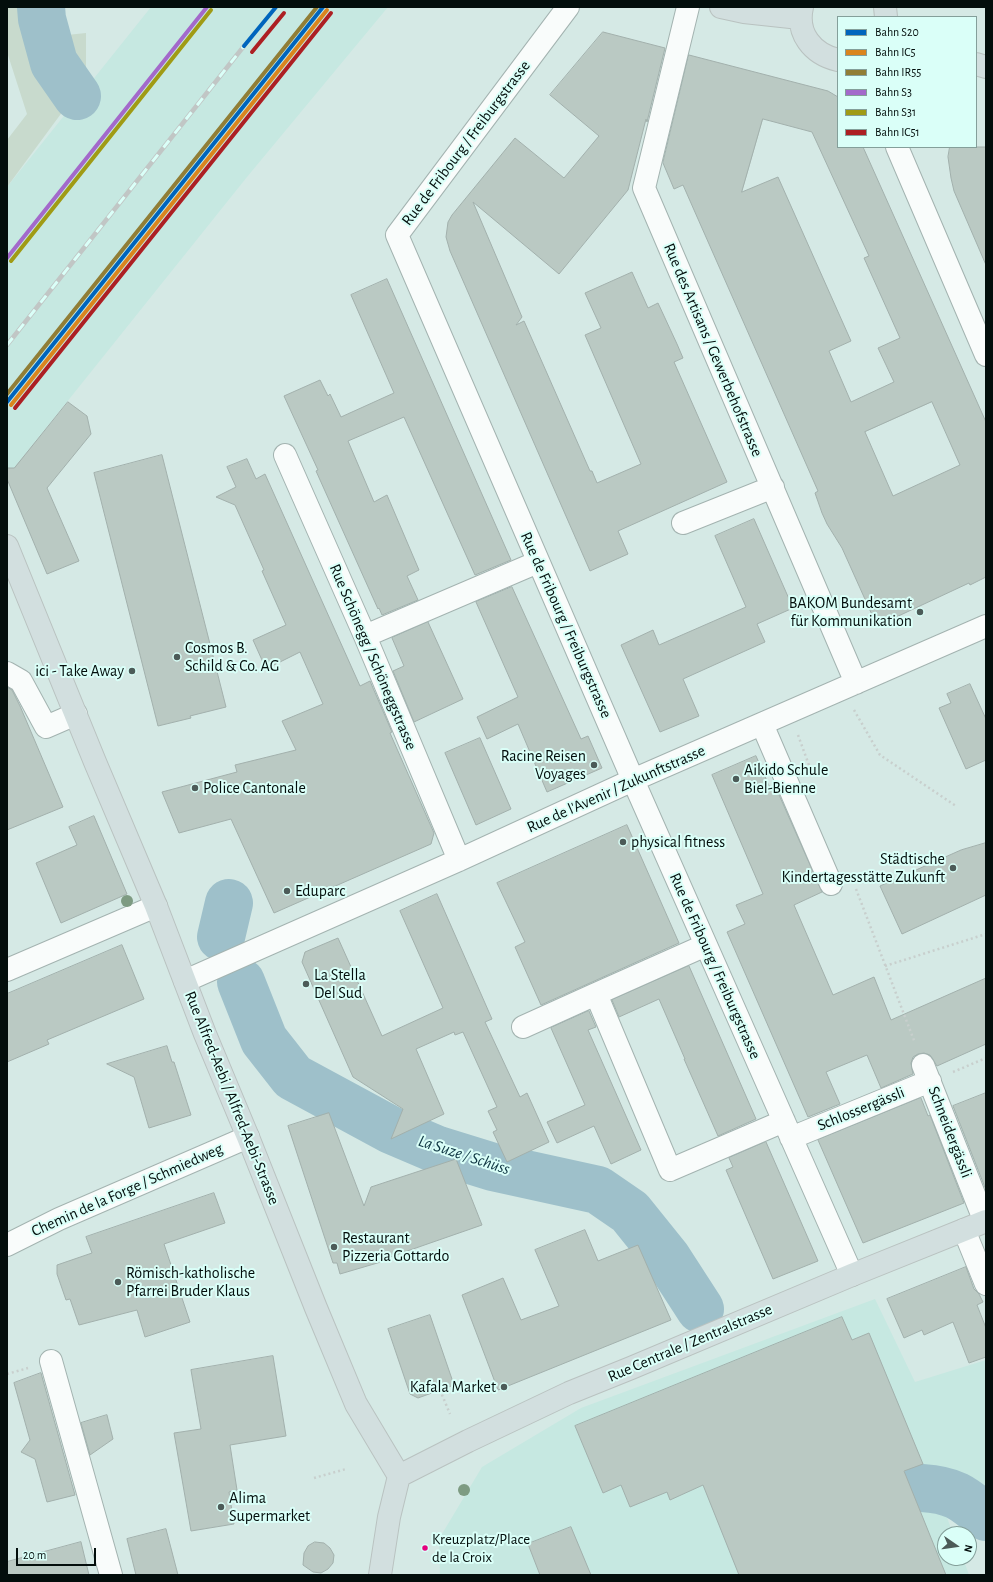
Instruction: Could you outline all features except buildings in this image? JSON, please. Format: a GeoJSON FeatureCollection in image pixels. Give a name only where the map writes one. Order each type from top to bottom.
{"type":"FeatureCollection","features":[{"type":"Feature","properties":{"kind":"main road"},"geometry":{"type":"LineString","coordinates":[[720,7],[744,12],[801,12],[802,28],[812,47],[820,54],[837,60]]}},
{"type":"Feature","properties":{"kind":"main road","name":"Rue Alfred-Aebi / Alfred-Aebi-Strasse"},"geometry":{"type":"LineString","coordinates":[[7,546],[156,906],[205,1034],[356,1404],[399,1476]]}},
{"type":"Feature","properties":{"kind":"main road","name":"Rue Centrale / Zentralstrasse"},"geometry":{"type":"LineString","coordinates":[[399,1476],[468,1440],[569,1393],[852,1275],[985,1222]]}},
{"type":"Feature","properties":{"kind":"main road"},"geometry":{"type":"LineString","coordinates":[[380,1575],[389,1517],[399,1476]]}},
{"type":"Feature","properties":{"kind":"street","name":"Rue de Fribourg / Freiburgstrasse"},"geometry":{"type":"LineString","coordinates":[[568,7],[397,235],[633,780],[852,1275]]}},
{"type":"Feature","properties":{"kind":"street","name":"Rue des Artisans / Gewerbehofstrasse"},"geometry":{"type":"LineString","coordinates":[[688,7],[644,188],[856,683]]}},
{"type":"Feature","properties":{"kind":"street"},"geometry":{"type":"LineString","coordinates":[[897,148],[986,355]]}},
{"type":"Feature","properties":{"kind":"street","name":"Rue Schönegg / Schöneggstrasse"},"geometry":{"type":"LineString","coordinates":[[285,455],[365,636],[459,860]]}},
{"type":"Feature","properties":{"kind":"street"},"geometry":{"type":"LineString","coordinates":[[683,523],[773,487]]}},
{"type":"Feature","properties":{"kind":"street"},"geometry":{"type":"LineString","coordinates":[[365,636],[538,562]]}},
{"type":"Feature","properties":{"kind":"street","name":"Rue de l'Avenir / Zukunftstrasse"},"geometry":{"type":"LineString","coordinates":[[185,981],[247,952],[459,860],[633,780],[986,626]]}},
{"type":"Feature","properties":{"kind":"street"},"geometry":{"type":"LineString","coordinates":[[7,673],[21,681],[46,727],[76,714]]}},
{"type":"Feature","properties":{"kind":"street"},"geometry":{"type":"LineString","coordinates":[[762,724],[831,884]]}},
{"type":"Feature","properties":{"kind":"street"},"geometry":{"type":"LineString","coordinates":[[7,970],[156,906]]}},
{"type":"Feature","properties":{"kind":"street"},"geometry":{"type":"LineString","coordinates":[[523,1027],[706,945]]}},
{"type":"Feature","properties":{"kind":"street","name":"Schlossergässli"},"geometry":{"type":"LineString","coordinates":[[596,994],[670,1170],[788,1129],[927,1073]]}},
{"type":"Feature","properties":{"kind":"street","name":"Schneidergässli"},"geometry":{"type":"LineString","coordinates":[[927,1073],[985,1222]]}},
{"type":"Feature","properties":{"kind":"street","name":"Chemin de la Forge / Schmiedweg"},"geometry":{"type":"LineString","coordinates":[[7,1245],[59,1219],[248,1137]]}},
{"type":"Feature","properties":{"kind":"street"},"geometry":{"type":"LineString","coordinates":[[964,1230],[986,1284]]}},
{"type":"Feature","properties":{"kind":"street"},"geometry":{"type":"LineString","coordinates":[[51,1361],[111,1575]]}},
{"type":"Feature","properties":{"kind":"path"},"geometry":{"type":"LineString","coordinates":[[852,706],[880,755],[956,806]]}},
{"type":"Feature","properties":{"kind":"path"},"geometry":{"type":"LineString","coordinates":[[796,731],[813,775]]}},
{"type":"Feature","properties":{"kind":"path"},"geometry":{"type":"LineString","coordinates":[[854,885],[927,1073],[986,1058]]}},
{"type":"Feature","properties":{"kind":"path"},"geometry":{"type":"LineString","coordinates":[[885,966],[986,934]]}},
{"type":"Feature","properties":{"kind":"path"},"geometry":{"type":"LineString","coordinates":[[440,1390],[450,1414]]}},
{"type":"Feature","properties":{"kind":"path"},"geometry":{"type":"LineString","coordinates":[[314,1478],[346,1469]]}},
{"type":"Feature","properties":{"kind":"shaded area"},"geometry":{"type":"Polygon","coordinates":[[[7,7],[64,7],[67,35],[86,33],[86,74],[56,93],[63,111],[7,187],[7,140],[27,114],[7,52],[7,7]]]}},
{"type":"Feature","properties":{"kind":"shaded area"},"geometry":{"type":"Polygon","coordinates":[[[151,7],[388,7],[247,177],[14,468],[7,468],[7,187],[151,7]]]}},
{"type":"Feature","properties":{"kind":"shaded area"},"geometry":{"type":"Polygon","coordinates":[[[875,1299],[915,1382],[986,1360],[986,1493],[944,1509],[950,1526],[937,1526],[937,1566],[966,1566],[969,1575],[440,1575],[439,1539],[482,1467],[581,1408],[875,1299]]]}},
{"type":"Feature","properties":{"kind":"waterway","name":"La Suze / Schüss"},"geometry":{"type":"LineString","coordinates":[[41,7],[42,19],[54,63],[77,96]]}},
{"type":"Feature","properties":{"kind":"waterway","name":"La Suze / Schüss"},"geometry":{"type":"LineString","coordinates":[[221,937],[229,903]]}},
{"type":"Feature","properties":{"kind":"waterway","name":"La Suze / Schüss"},"geometry":{"type":"LineString","coordinates":[[241,982],[264,1040],[293,1077],[391,1130],[438,1150],[493,1167],[598,1190],[630,1212],[667,1258],[700,1309]]}},
{"type":"Feature","properties":{"kind":"waterway","name":"La Suze / Schüss"},"geometry":{"type":"LineString","coordinates":[[922,1488],[942,1491],[957,1496],[986,1517]]}},
{"type":"Feature","properties":{"kind":"railway"},"geometry":{"type":"LineString","coordinates":[[7,345],[244,46]]}},
{"type":"Feature","properties":{"kind":"rail line","name":"S3"},"geometry":{"type":"LineString","coordinates":[[7,258],[207,7]]}},
{"type":"Feature","properties":{"kind":"rail line","name":"S20"},"geometry":{"type":"LineString","coordinates":[[244,46],[276,7]]}},
{"type":"Feature","properties":{"kind":"rail line","name":"IR55"},"geometry":{"type":"LineString","coordinates":[[7,394],[317,7]]}},
{"type":"Feature","properties":{"kind":"rail line","name":"S20"},"geometry":{"type":"LineString","coordinates":[[7,402],[323,7]]}},
{"type":"Feature","properties":{"kind":"rail line","name":"S31"},"geometry":{"type":"LineString","coordinates":[[11,261],[211,10]]}},
{"type":"Feature","properties":{"kind":"rail line","name":"IC5"},"geometry":{"type":"LineString","coordinates":[[11,405],[327,10]]}},
{"type":"Feature","properties":{"kind":"rail line","name":"IC51"},"geometry":{"type":"LineString","coordinates":[[252,52],[284,13]]}},
{"type":"Feature","properties":{"kind":"rail line","name":"IC51"},"geometry":{"type":"LineString","coordinates":[[15,408],[331,13]]}},
{"type":"Feature","properties":{"kind":"place","name":"BAKOM Bundesamt für Kommunikation"},"geometry":{"type":"Point","coordinates":[920,612]}},
{"type":"Feature","properties":{"kind":"place","name":"Cosmos B. Schild & Co. AG"},"geometry":{"type":"Point","coordinates":[177,657]}},
{"type":"Feature","properties":{"kind":"place","name":"ici - Take Away"},"geometry":{"type":"Point","coordinates":[132,671]}},
{"type":"Feature","properties":{"kind":"place","name":"Racine Reisen Voyages"},"geometry":{"type":"Point","coordinates":[594,765]}},
{"type":"Feature","properties":{"kind":"place","name":"Aikido Schule Biel-Bienne"},"geometry":{"type":"Point","coordinates":[736,779]}},
{"type":"Feature","properties":{"kind":"place","name":"Police Cantonale"},"geometry":{"type":"Point","coordinates":[195,788]}},
{"type":"Feature","properties":{"kind":"place","name":"physical fitness"},"geometry":{"type":"Point","coordinates":[623,842]}},
{"type":"Feature","properties":{"kind":"place","name":"Städtische Kindertagesstätte Zukunft"},"geometry":{"type":"Point","coordinates":[953,868]}},
{"type":"Feature","properties":{"kind":"place","name":"Eduparc"},"geometry":{"type":"Point","coordinates":[287,891]}},
{"type":"Feature","properties":{"kind":"place","name":"La Stella Del Sud"},"geometry":{"type":"Point","coordinates":[306,984]}},
{"type":"Feature","properties":{"kind":"place","name":"Restaurant Pizzeria Gottardo"},"geometry":{"type":"Point","coordinates":[334,1247]}},
{"type":"Feature","properties":{"kind":"place","name":"Römisch-katholische Pfarrei Bruder Klaus"},"geometry":{"type":"Point","coordinates":[118,1282]}},
{"type":"Feature","properties":{"kind":"place","name":"Kafala Market"},"geometry":{"type":"Point","coordinates":[504,1387]}},
{"type":"Feature","properties":{"kind":"place","name":"Alima Supermarket"},"geometry":{"type":"Point","coordinates":[221,1507]}},
{"type":"Feature","properties":{"kind":"place","name":"Kreuzplatz/Place de la Croix"},"geometry":{"type":"Point","coordinates":[425,1548]}}]}
